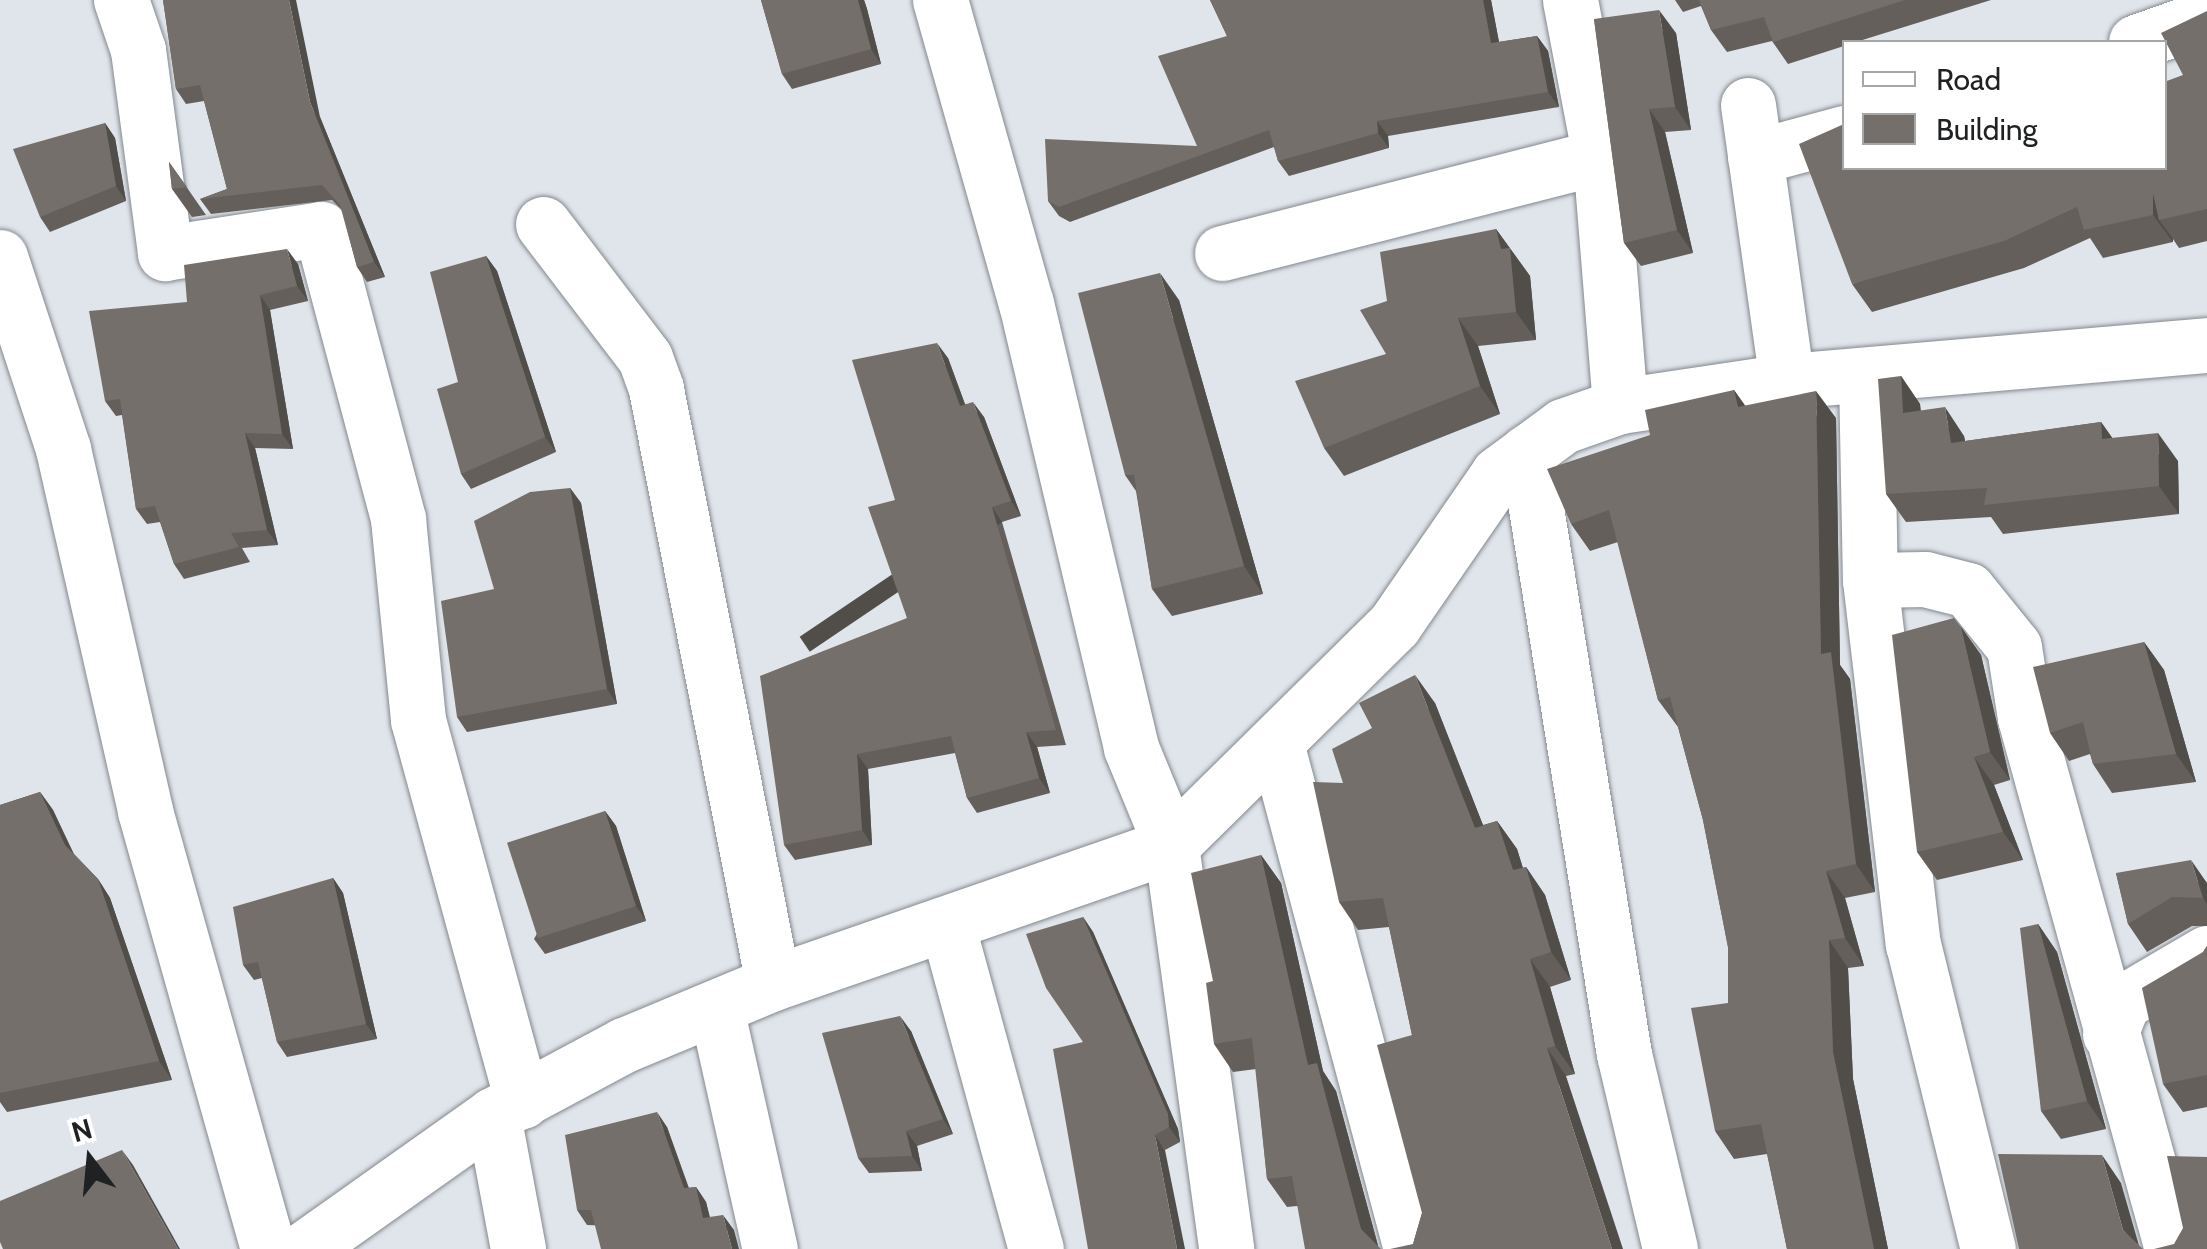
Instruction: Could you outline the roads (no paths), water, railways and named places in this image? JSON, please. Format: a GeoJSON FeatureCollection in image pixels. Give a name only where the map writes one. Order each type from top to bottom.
{"type":"FeatureCollection","features":[{"type":"Feature","properties":{"kind":"street"},"geometry":{"type":"LineString","coordinates":[[121,0],[138,50],[165,254],[321,229],[398,519],[418,720],[508,1108],[518,1249]]}},
{"type":"Feature","properties":{"kind":"street"},"geometry":{"type":"LineString","coordinates":[[940,0],[1026,302],[1131,748],[1171,845],[1226,1249]]}},
{"type":"Feature","properties":{"kind":"street"},"geometry":{"type":"LineString","coordinates":[[1570,0],[1600,158],[1620,406]]}},
{"type":"Feature","properties":{"kind":"street"},"geometry":{"type":"LineString","coordinates":[[2142,40],[2207,17]]}},
{"type":"Feature","properties":{"kind":"street"},"geometry":{"type":"LineString","coordinates":[[1787,381],[1752,131],[1842,133]]}},
{"type":"Feature","properties":{"kind":"street"},"geometry":{"type":"LineString","coordinates":[[1222,252],[1600,158]]}},
{"type":"Feature","properties":{"kind":"street"},"geometry":{"type":"LineString","coordinates":[[543,224],[645,358],[656,388],[773,984]]}},
{"type":"Feature","properties":{"kind":"street"},"geometry":{"type":"LineString","coordinates":[[0,257],[64,449],[145,811],[268,1249]]}},
{"type":"Feature","properties":{"kind":"street"},"geometry":{"type":"LineString","coordinates":[[304,1249],[508,1108],[716,1008],[773,984],[1171,845],[1276,747],[1394,626],[1498,474],[1563,426],[1620,406],[1787,381],[2207,345]]}},
{"type":"Feature","properties":{"kind":"street"},"geometry":{"type":"LineString","coordinates":[[1866,376],[1870,580],[1914,944],[1988,1249]]}},
{"type":"Feature","properties":{"kind":"street"},"geometry":{"type":"LineString","coordinates":[[1527,452],[1624,1054],[1670,1249]]}},
{"type":"Feature","properties":{"kind":"street"},"geometry":{"type":"LineString","coordinates":[[1870,580],[1925,579],[1968,590],[2014,647],[2110,1034],[2172,1249]]}},
{"type":"Feature","properties":{"kind":"street"},"geometry":{"type":"LineString","coordinates":[[1276,747],[1412,1249]]}},
{"type":"Feature","properties":{"kind":"street"},"geometry":{"type":"LineString","coordinates":[[947,924],[1036,1249]]}},
{"type":"Feature","properties":{"kind":"street"},"geometry":{"type":"LineString","coordinates":[[2110,1034],[2123,1002],[2207,953]]}},
{"type":"Feature","properties":{"kind":"street"},"geometry":{"type":"LineString","coordinates":[[716,1008],[770,1249]]}}]}
